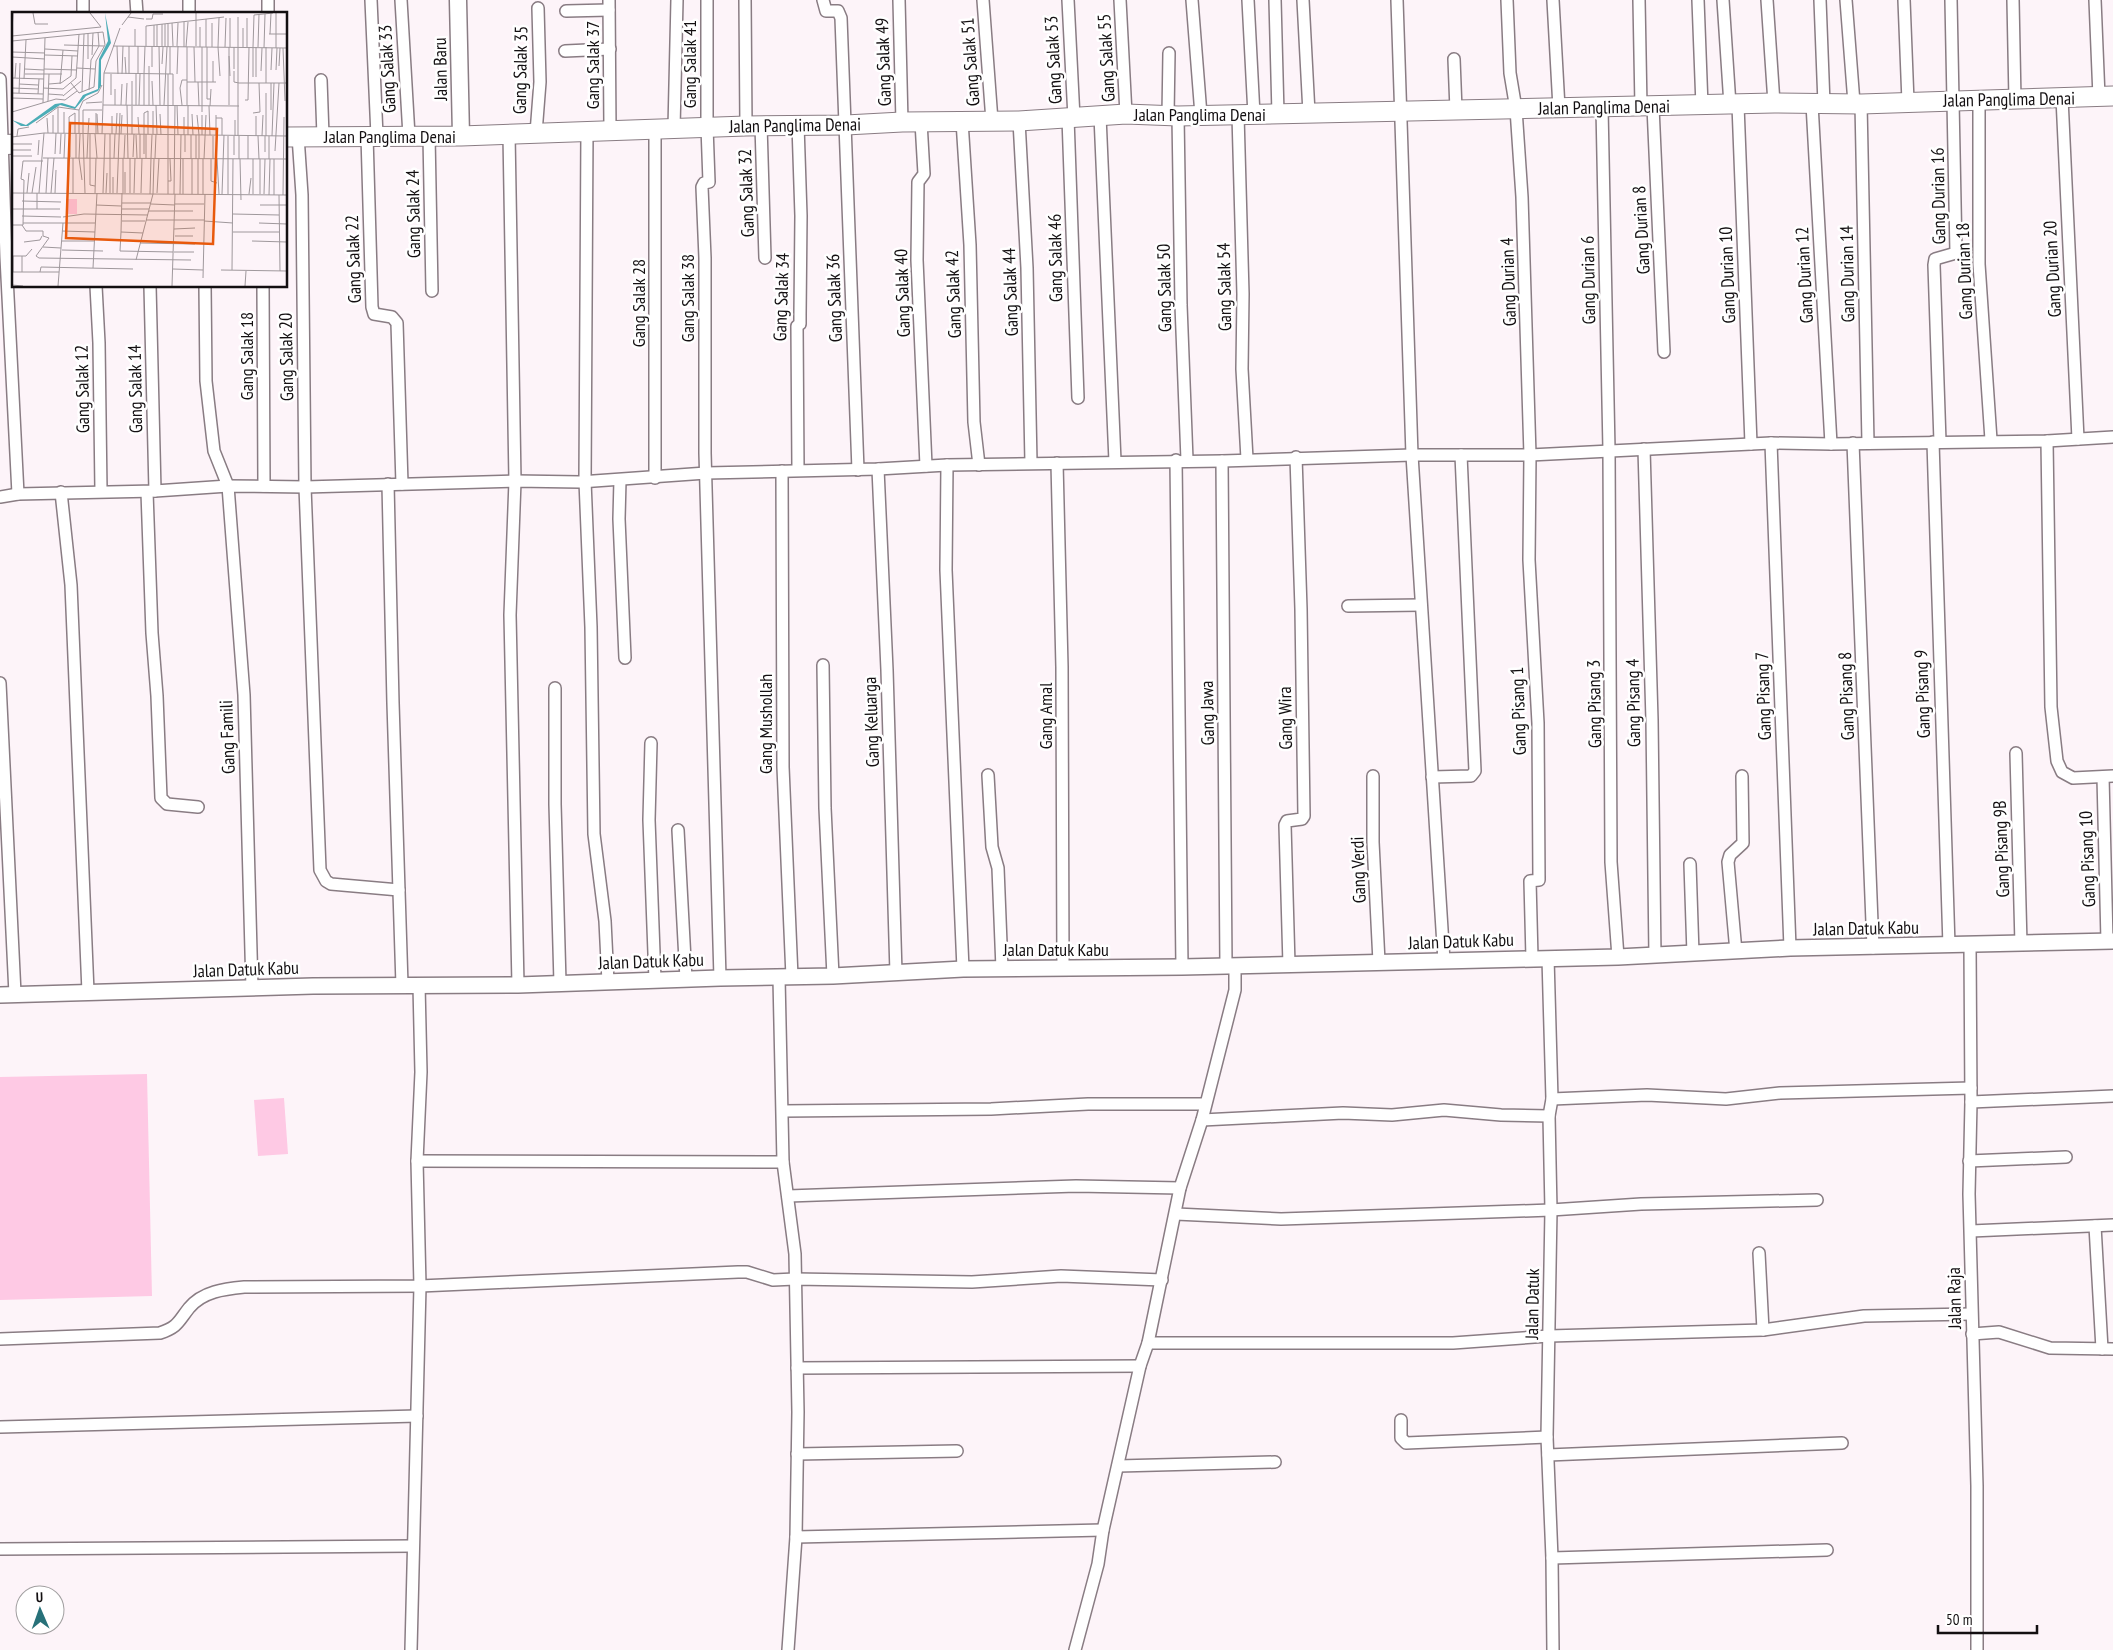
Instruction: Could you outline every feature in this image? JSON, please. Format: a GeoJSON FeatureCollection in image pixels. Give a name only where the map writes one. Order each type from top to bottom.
{"type":"FeatureCollection","features":[{"type":"Feature","properties":{"kind":"main road","name":"Jalan Baru"},"geometry":{"type":"LineString","coordinates":[[458,0],[461,136]]}},
{"type":"Feature","properties":{"kind":"main road","name":"Jalan Panglima Denai"},"geometry":{"type":"LineString","coordinates":[[292,136],[461,136],[610,129],[1019,121],[1126,114],[1173,116],[1774,103],[1858,104],[2106,96]]}},
{"type":"Feature","properties":{"kind":"street"},"geometry":{"type":"LineString","coordinates":[[371,0],[372,136]]}},
{"type":"Feature","properties":{"kind":"street","name":"Gang Salak 33"},"geometry":{"type":"LineString","coordinates":[[401,0],[409,136]]}},
{"type":"Feature","properties":{"kind":"street","name":"Gang Salak 28"},"geometry":{"type":"LineString","coordinates":[[655,478],[665,128],[677,0]]}},
{"type":"Feature","properties":{"kind":"street","name":"Gang Salak 41"},"geometry":{"type":"LineString","coordinates":[[706,0],[707,127]]}},
{"type":"Feature","properties":{"kind":"street","name":"Gang Salak 32"},"geometry":{"type":"LineString","coordinates":[[745,0],[765,258]]}},
{"type":"Feature","properties":{"kind":"street","name":"Gang Salak 36"},"geometry":{"type":"LineString","coordinates":[[823,0],[826,11],[838,11],[841,18],[858,470]]}},
{"type":"Feature","properties":{"kind":"street","name":"Gang Salak 49"},"geometry":{"type":"LineString","coordinates":[[899,0],[902,122]]}},
{"type":"Feature","properties":{"kind":"street","name":"Gang Salak 51"},"geometry":{"type":"LineString","coordinates":[[983,0],[992,121]]}},
{"type":"Feature","properties":{"kind":"street","name":"Gang Salak 53"},"geometry":{"type":"LineString","coordinates":[[1068,0],[1071,118]]}},
{"type":"Feature","properties":{"kind":"street","name":"Gang Salak 55"},"geometry":{"type":"LineString","coordinates":[[1120,0],[1126,114]]}},
{"type":"Feature","properties":{"kind":"street"},"geometry":{"type":"LineString","coordinates":[[1192,0],[1201,115]]}},
{"type":"Feature","properties":{"kind":"street","name":"Gang Salak 54"},"geometry":{"type":"LineString","coordinates":[[1247,459],[1242,369],[1248,0]]}},
{"type":"Feature","properties":{"kind":"street"},"geometry":{"type":"LineString","coordinates":[[1275,0],[1278,114]]}},
{"type":"Feature","properties":{"kind":"street"},"geometry":{"type":"LineString","coordinates":[[1303,0],[1309,114]]}},
{"type":"Feature","properties":{"kind":"street"},"geometry":{"type":"LineString","coordinates":[[1397,0],[1412,454],[1444,961]]}},
{"type":"Feature","properties":{"kind":"street","name":"Gang Durian 4"},"geometry":{"type":"LineString","coordinates":[[1507,0],[1510,73],[1516,109],[1522,197],[1530,455]]}},
{"type":"Feature","properties":{"kind":"street"},"geometry":{"type":"LineString","coordinates":[[1553,0],[1559,108]]}},
{"type":"Feature","properties":{"kind":"street","name":"Gang Durian 8"},"geometry":{"type":"LineString","coordinates":[[1639,0],[1664,352]]}},
{"type":"Feature","properties":{"kind":"street"},"geometry":{"type":"LineString","coordinates":[[1698,0],[1702,106]]}},
{"type":"Feature","properties":{"kind":"street","name":"Gang Durian 10"},"geometry":{"type":"LineString","coordinates":[[1723,0],[1734,105],[1751,444]]}},
{"type":"Feature","properties":{"kind":"street"},"geometry":{"type":"LineString","coordinates":[[1767,0],[1774,103]]}},
{"type":"Feature","properties":{"kind":"street","name":"Gang Durian 12"},"geometry":{"type":"LineString","coordinates":[[1820,0],[1818,104],[1832,444]]}},
{"type":"Feature","properties":{"kind":"street","name":"Gang Durian 14"},"geometry":{"type":"LineString","coordinates":[[1846,0],[1858,104],[1868,443]]}},
{"type":"Feature","properties":{"kind":"street"},"geometry":{"type":"LineString","coordinates":[[1904,0],[1908,102]]}},
{"type":"Feature","properties":{"kind":"street"},"geometry":{"type":"LineString","coordinates":[[1951,0],[1954,100]]}},
{"type":"Feature","properties":{"kind":"street"},"geometry":{"type":"LineString","coordinates":[[2013,0],[2015,100]]}},
{"type":"Feature","properties":{"kind":"street"},"geometry":{"type":"LineString","coordinates":[[2094,0],[2106,96]]}},
{"type":"Feature","properties":{"kind":"street"},"geometry":{"type":"LineString","coordinates":[[566,11],[609,5]]}},
{"type":"Feature","properties":{"kind":"street","name":"Gang Salak 37"},"geometry":{"type":"LineString","coordinates":[[609,5],[610,129]]}},
{"type":"Feature","properties":{"kind":"street","name":"Gang Salak 35"},"geometry":{"type":"LineString","coordinates":[[536,133],[540,82],[538,8]]}},
{"type":"Feature","properties":{"kind":"street"},"geometry":{"type":"LineString","coordinates":[[564,51],[610,49]]}},
{"type":"Feature","properties":{"kind":"street","name":"Gang Salak 50"},"geometry":{"type":"LineString","coordinates":[[1169,53],[1181,305],[1182,967]]}},
{"type":"Feature","properties":{"kind":"street"},"geometry":{"type":"LineString","coordinates":[[1454,59],[1456,110]]}},
{"type":"Feature","properties":{"kind":"street"},"geometry":{"type":"LineString","coordinates":[[0,79],[6,144],[6,256],[18,494]]}},
{"type":"Feature","properties":{"kind":"street"},"geometry":{"type":"LineString","coordinates":[[321,80],[323,136]]}},
{"type":"Feature","properties":{"kind":"street","name":"Gang Durian 20"},"geometry":{"type":"LineString","coordinates":[[2062,98],[2078,439]]}},
{"type":"Feature","properties":{"kind":"street","name":"Gang Durian 16"},"geometry":{"type":"LineString","coordinates":[[1936,335],[1935,259],[1956,254],[1954,100]]}},
{"type":"Feature","properties":{"kind":"street","name":"Gang Durian 18"},"geometry":{"type":"LineString","coordinates":[[1979,100],[1979,264],[1991,440]]}},
{"type":"Feature","properties":{"kind":"street","name":"Gang Durian 6"},"geometry":{"type":"LineString","coordinates":[[1602,108],[1609,450]]}},
{"type":"Feature","properties":{"kind":"street"},"geometry":{"type":"LineString","coordinates":[[1100,116],[1115,461]]}},
{"type":"Feature","properties":{"kind":"street","name":"Gang Salak 46"},"geometry":{"type":"LineString","coordinates":[[1071,118],[1078,398]]}},
{"type":"Feature","properties":{"kind":"street","name":"Gang Salak 44"},"geometry":{"type":"LineString","coordinates":[[1019,121],[1027,268],[1031,463]]}},
{"type":"Feature","properties":{"kind":"street","name":"Gang Salak 40"},"geometry":{"type":"LineString","coordinates":[[921,122],[924,174],[918,182],[917,260],[926,466]]}},
{"type":"Feature","properties":{"kind":"street","name":"Gang Salak 42"},"geometry":{"type":"LineString","coordinates":[[962,122],[970,245],[974,422],[979,465]]}},
{"type":"Feature","properties":{"kind":"street","name":"Gang Salak 34"},"geometry":{"type":"LineString","coordinates":[[798,126],[800,324],[797,326],[798,470]]}},
{"type":"Feature","properties":{"kind":"street","name":"Gang Salak 38"},"geometry":{"type":"LineString","coordinates":[[706,473],[705,258],[702,187],[704,183],[709,182],[707,127]]}},
{"type":"Feature","properties":{"kind":"street"},"geometry":{"type":"LineString","coordinates":[[587,130],[585,482],[591,627],[594,834],[605,921],[608,982]]}},
{"type":"Feature","properties":{"kind":"street"},"geometry":{"type":"LineString","coordinates":[[509,134],[515,481],[510,615],[518,985]]}},
{"type":"Feature","properties":{"kind":"street","name":"Gang Salak 20"},"geometry":{"type":"LineString","coordinates":[[292,136],[302,195],[304,487],[320,870],[331,884],[399,890]]}},
{"type":"Feature","properties":{"kind":"street","name":"Gang Salak 22"},"geometry":{"type":"LineString","coordinates":[[372,136],[372,307],[374,314],[392,317],[397,323],[402,484]]}},
{"type":"Feature","properties":{"kind":"street","name":"Gang Salak 24"},"geometry":{"type":"LineString","coordinates":[[429,136],[432,291]]}},
{"type":"Feature","properties":{"kind":"street","name":"Gang Salak 12"},"geometry":{"type":"LineString","coordinates":[[96,288],[101,491]]}},
{"type":"Feature","properties":{"kind":"street","name":"Gang Salak 14"},"geometry":{"type":"LineString","coordinates":[[150,288],[152,633],[158,696],[161,798],[167,804],[198,807]]}},
{"type":"Feature","properties":{"kind":"street","name":"Gang Famili"},"geometry":{"type":"LineString","coordinates":[[204,288],[206,381],[214,451],[228,486],[244,695],[252,988]]}},
{"type":"Feature","properties":{"kind":"street","name":"Gang Salak 18"},"geometry":{"type":"LineString","coordinates":[[263,288],[264,486]]}},
{"type":"Feature","properties":{"kind":"street","name":"Gang Pisang 9"},"geometry":{"type":"LineString","coordinates":[[1936,335],[1949,946]]}},
{"type":"Feature","properties":{"kind":"street"},"geometry":{"type":"LineString","coordinates":[[0,497],[18,494],[61,492],[151,492],[228,486],[304,487],[515,481],[585,482],[706,473],[858,470],[947,465],[1182,460],[1222,461],[1412,454],[1530,455],[1771,443],[2047,441],[2113,437]]}},
{"type":"Feature","properties":{"kind":"street"},"geometry":{"type":"LineString","coordinates":[[2047,441],[2050,707],[2057,761],[2062,772],[2073,778],[2108,776]]}},
{"type":"Feature","properties":{"kind":"street","name":"Gang Pisang 7"},"geometry":{"type":"LineString","coordinates":[[1771,443],[1790,948]]}},
{"type":"Feature","properties":{"kind":"street","name":"Gang Pisang 8"},"geometry":{"type":"LineString","coordinates":[[1853,443],[1873,948]]}},
{"type":"Feature","properties":{"kind":"street","name":"Gang Pisang 3"},"geometry":{"type":"LineString","coordinates":[[1609,450],[1611,862],[1618,957]]}},
{"type":"Feature","properties":{"kind":"street","name":"Gang Pisang 4"},"geometry":{"type":"LineString","coordinates":[[1644,450],[1652,720],[1655,956]]}},
{"type":"Feature","properties":{"kind":"street"},"geometry":{"type":"LineString","coordinates":[[1432,777],[1470,776],[1475,771],[1461,454]]}},
{"type":"Feature","properties":{"kind":"street","name":"Gang Pisang 1"},"geometry":{"type":"LineString","coordinates":[[1530,455],[1528,560],[1538,723],[1539,880],[1530,881],[1532,958]]}},
{"type":"Feature","properties":{"kind":"street","name":"Gang Wira"},"geometry":{"type":"LineString","coordinates":[[1289,964],[1285,825],[1287,820],[1302,819],[1304,816],[1301,609],[1296,457]]}},
{"type":"Feature","properties":{"kind":"street","name":"Gang Jawa"},"geometry":{"type":"LineString","coordinates":[[1075,1650],[1098,1564],[1102,1530],[1140,1366],[1148,1343],[1180,1188],[1202,1120],[1235,986],[1232,967],[1222,461]]}},
{"type":"Feature","properties":{"kind":"street","name":"Gang Amal"},"geometry":{"type":"LineString","coordinates":[[1057,463],[1062,687],[1062,968]]}},
{"type":"Feature","properties":{"kind":"street"},"geometry":{"type":"LineString","coordinates":[[947,465],[946,570],[963,969]]}},
{"type":"Feature","properties":{"kind":"street","name":"Gang Keluarga"},"geometry":{"type":"LineString","coordinates":[[878,469],[887,670],[896,973]]}},
{"type":"Feature","properties":{"kind":"street","name":"Gang Mushollah"},"geometry":{"type":"LineString","coordinates":[[782,471],[783,980],[778,1002],[783,1111],[783,1162],[795,1254],[797,1368],[796,1537],[788,1650]]}},
{"type":"Feature","properties":{"kind":"street"},"geometry":{"type":"LineString","coordinates":[[706,473],[720,978]]}},
{"type":"Feature","properties":{"kind":"street"},"geometry":{"type":"LineString","coordinates":[[620,480],[619,519],[625,658]]}},
{"type":"Feature","properties":{"kind":"street"},"geometry":{"type":"LineString","coordinates":[[388,484],[402,985]]}},
{"type":"Feature","properties":{"kind":"street"},"geometry":{"type":"LineString","coordinates":[[61,492],[71,585],[88,992]]}},
{"type":"Feature","properties":{"kind":"street"},"geometry":{"type":"LineString","coordinates":[[1348,606],[1421,606]]}},
{"type":"Feature","properties":{"kind":"street"},"geometry":{"type":"LineString","coordinates":[[823,664],[826,840],[833,976]]}},
{"type":"Feature","properties":{"kind":"street"},"geometry":{"type":"LineString","coordinates":[[0,683],[16,994]]}},
{"type":"Feature","properties":{"kind":"street"},"geometry":{"type":"LineString","coordinates":[[554,688],[560,983]]}},
{"type":"Feature","properties":{"kind":"street"},"geometry":{"type":"LineString","coordinates":[[651,743],[649,820],[655,980]]}},
{"type":"Feature","properties":{"kind":"street","name":"Gang Pisang 9B"},"geometry":{"type":"LineString","coordinates":[[2016,753],[2021,944]]}},
{"type":"Feature","properties":{"kind":"street"},"geometry":{"type":"LineString","coordinates":[[988,775],[992,847],[999,876],[1002,969]]}},
{"type":"Feature","properties":{"kind":"street","name":"Gang Verdi"},"geometry":{"type":"LineString","coordinates":[[1373,776],[1373,842],[1380,962]]}},
{"type":"Feature","properties":{"kind":"street"},"geometry":{"type":"LineString","coordinates":[[1736,952],[1728,862],[1730,855],[1743,844],[1742,776]]}},
{"type":"Feature","properties":{"kind":"street","name":"Gang Pisang 10"},"geometry":{"type":"LineString","coordinates":[[2108,776],[2110,941]]}},
{"type":"Feature","properties":{"kind":"street"},"geometry":{"type":"LineString","coordinates":[[678,830],[686,979]]}},
{"type":"Feature","properties":{"kind":"street"},"geometry":{"type":"LineString","coordinates":[[1690,864],[1693,954]]}},
{"type":"Feature","properties":{"kind":"street","name":"Jalan Datuk Kabu"},"geometry":{"type":"LineString","coordinates":[[0,995],[402,985],[518,985],[720,978],[783,980],[963,969],[1232,967],[1289,964],[1655,956],[1790,948],[1970,946],[2110,941]]}},
{"type":"Feature","properties":{"kind":"street","name":"Jalan Raja"},"geometry":{"type":"LineString","coordinates":[[1970,946],[1971,1314],[1977,1486],[1978,1650]]}},
{"type":"Feature","properties":{"kind":"street","name":"Jalan Datuk"},"geometry":{"type":"LineString","coordinates":[[1548,958],[1552,1099],[1549,1116],[1551,1210],[1547,1437],[1552,1558],[1553,1650]]}},
{"type":"Feature","properties":{"kind":"street"},"geometry":{"type":"LineString","coordinates":[[411,1650],[420,1286],[417,1161],[421,1072],[419,985]]}},
{"type":"Feature","properties":{"kind":"street"},"geometry":{"type":"LineString","coordinates":[[1552,1099],[1646,1095],[1726,1099],[1789,1093],[1971,1088]]}},
{"type":"Feature","properties":{"kind":"street"},"geometry":{"type":"LineString","coordinates":[[1971,1102],[2113,1096]]}},
{"type":"Feature","properties":{"kind":"street"},"geometry":{"type":"LineString","coordinates":[[783,1111],[982,1109],[1088,1104],[1205,1104]]}},
{"type":"Feature","properties":{"kind":"street"},"geometry":{"type":"LineString","coordinates":[[1202,1120],[1343,1113],[1392,1115],[1444,1110],[1501,1115],[1549,1116]]}},
{"type":"Feature","properties":{"kind":"street"},"geometry":{"type":"LineString","coordinates":[[1970,1160],[2066,1157]]}},
{"type":"Feature","properties":{"kind":"street"},"geometry":{"type":"LineString","coordinates":[[417,1161],[783,1162]]}},
{"type":"Feature","properties":{"kind":"street"},"geometry":{"type":"LineString","coordinates":[[788,1196],[1076,1186],[1180,1188]]}},
{"type":"Feature","properties":{"kind":"street"},"geometry":{"type":"LineString","coordinates":[[1176,1214],[1281,1219],[1551,1210],[1641,1204],[1817,1200]]}},
{"type":"Feature","properties":{"kind":"street"},"geometry":{"type":"LineString","coordinates":[[1971,1231],[2113,1225]]}},
{"type":"Feature","properties":{"kind":"street"},"geometry":{"type":"LineString","coordinates":[[1972,1334],[1999,1332],[2050,1348],[2108,1349],[2095,1226]]}},
{"type":"Feature","properties":{"kind":"street"},"geometry":{"type":"LineString","coordinates":[[1759,1253],[1763,1330]]}},
{"type":"Feature","properties":{"kind":"street"},"geometry":{"type":"LineString","coordinates":[[0,1339],[160,1333],[178,1324],[199,1298],[225,1289],[420,1286],[738,1272],[747,1272],[773,1280],[972,1282],[1061,1276],[1162,1280]]}},
{"type":"Feature","properties":{"kind":"street"},"geometry":{"type":"LineString","coordinates":[[1148,1343],[1453,1343],[1549,1336],[1763,1330],[1864,1316],[1971,1314]]}},
{"type":"Feature","properties":{"kind":"street"},"geometry":{"type":"LineString","coordinates":[[797,1368],[1140,1366]]}},
{"type":"Feature","properties":{"kind":"street"},"geometry":{"type":"LineString","coordinates":[[0,1427],[417,1416]]}},
{"type":"Feature","properties":{"kind":"street"},"geometry":{"type":"LineString","coordinates":[[1401,1420],[1401,1438],[1406,1442],[1547,1437]]}},
{"type":"Feature","properties":{"kind":"street"},"geometry":{"type":"LineString","coordinates":[[1548,1455],[1842,1443]]}},
{"type":"Feature","properties":{"kind":"street"},"geometry":{"type":"LineString","coordinates":[[797,1454],[957,1451]]}},
{"type":"Feature","properties":{"kind":"street"},"geometry":{"type":"LineString","coordinates":[[1118,1466],[1275,1462]]}},
{"type":"Feature","properties":{"kind":"street"},"geometry":{"type":"LineString","coordinates":[[796,1537],[1102,1530]]}},
{"type":"Feature","properties":{"kind":"street"},"geometry":{"type":"LineString","coordinates":[[0,1549],[413,1546]]}},
{"type":"Feature","properties":{"kind":"street"},"geometry":{"type":"LineString","coordinates":[[1552,1558],[1827,1550]]}},
{"type":"Feature","properties":{"kind":"shaded area"},"geometry":{"type":"Polygon","coordinates":[[[147,1074],[152,1296],[0,1300],[0,1077],[147,1074]]]}},
{"type":"Feature","properties":{"kind":"shaded area"},"geometry":{"type":"Polygon","coordinates":[[[284,1098],[288,1154],[258,1156],[254,1100],[284,1098]]]}}]}
